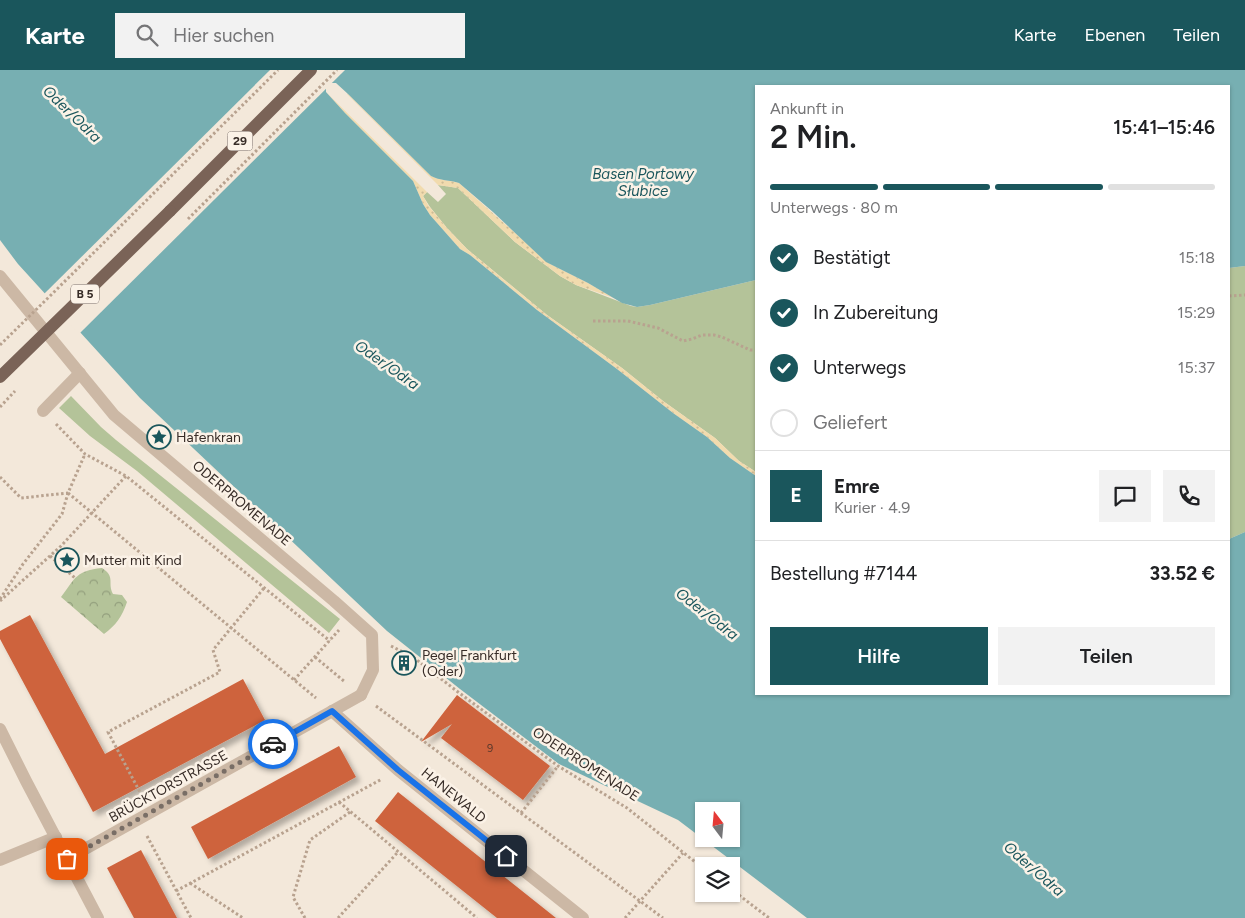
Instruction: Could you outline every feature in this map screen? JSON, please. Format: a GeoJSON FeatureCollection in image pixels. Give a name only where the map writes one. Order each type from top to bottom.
{"type":"FeatureCollection","features":[{"type":"Feature","properties":{"kind":"main road","name":"29"},"geometry":{"type":"LineString","coordinates":[[170,211],[311,70]]}},
{"type":"Feature","properties":{"kind":"main road","name":"B 5"},"geometry":{"type":"LineString","coordinates":[[0,377],[170,211]]}},
{"type":"Feature","properties":{"kind":"street","name":"ODERPROMENADE"},"geometry":{"type":"LineString","coordinates":[[0,276],[114,415],[327,594],[372,635]]}},
{"type":"Feature","properties":{"kind":"street"},"geometry":{"type":"LineString","coordinates":[[43,411],[80,373]]}},
{"type":"Feature","properties":{"kind":"street"},"geometry":{"type":"LineString","coordinates":[[362,695],[373,670],[372,635]]}},
{"type":"Feature","properties":{"kind":"street","name":"BRÜCKTORSTRASSE"},"geometry":{"type":"LineString","coordinates":[[67,859],[362,695]]}},
{"type":"Feature","properties":{"kind":"street","name":"HANEWALD"},"geometry":{"type":"LineString","coordinates":[[332,711],[398,770],[583,918]]}},
{"type":"Feature","properties":{"kind":"street"},"geometry":{"type":"LineString","coordinates":[[0,729],[98,918]]}},
{"type":"Feature","properties":{"kind":"street"},"geometry":{"type":"LineString","coordinates":[[0,860],[56,837]]}},
{"type":"Feature","properties":{"kind":"path"},"geometry":{"type":"LineString","coordinates":[[0,346],[278,70]]}},
{"type":"Feature","properties":{"kind":"path"},"geometry":{"type":"LineString","coordinates":[[1230,296],[1245,295]]}},
{"type":"Feature","properties":{"kind":"path"},"geometry":{"type":"LineString","coordinates":[[593,321],[628,321],[658,328],[683,341],[702,335],[714,335],[750,350],[755,350]]}},
{"type":"Feature","properties":{"kind":"path"},"geometry":{"type":"LineString","coordinates":[[43,411],[85,454],[126,476],[330,641],[294,680]]}},
{"type":"Feature","properties":{"kind":"path"},"geometry":{"type":"LineString","coordinates":[[0,600],[23,564],[62,514],[68,493],[85,454]]}},
{"type":"Feature","properties":{"kind":"path"},"geometry":{"type":"LineString","coordinates":[[0,600],[61,546],[126,476]]}},
{"type":"Feature","properties":{"kind":"path"},"geometry":{"type":"LineString","coordinates":[[0,477],[22,498],[68,493],[332,711]]}},
{"type":"Feature","properties":{"kind":"path"},"geometry":{"type":"LineString","coordinates":[[50,556],[75,578]]}},
{"type":"Feature","properties":{"kind":"path"},"geometry":{"type":"LineString","coordinates":[[151,812],[108,732],[220,672],[213,650],[264,588]]}},
{"type":"Feature","properties":{"kind":"path","name":"ODERPROMENADE"},"geometry":{"type":"LineString","coordinates":[[372,635],[413,657],[558,766],[627,808],[695,862]]}},
{"type":"Feature","properties":{"kind":"path"},"geometry":{"type":"LineString","coordinates":[[315,657],[362,695],[663,918]]}},
{"type":"Feature","properties":{"kind":"path"},"geometry":{"type":"LineString","coordinates":[[521,814],[558,766]]}},
{"type":"Feature","properties":{"kind":"path"},"geometry":{"type":"LineString","coordinates":[[176,890],[398,770]]}},
{"type":"Feature","properties":{"kind":"path"},"geometry":{"type":"LineString","coordinates":[[339,802],[477,918]]}},
{"type":"Feature","properties":{"kind":"path"},"geometry":{"type":"LineString","coordinates":[[304,918],[293,897],[310,840],[350,812]]}},
{"type":"Feature","properties":{"kind":"path"},"geometry":{"type":"LineString","coordinates":[[138,820],[191,918]]}},
{"type":"Feature","properties":{"kind":"path"},"geometry":{"type":"LineString","coordinates":[[338,918],[398,852]]}},
{"type":"Feature","properties":{"kind":"path"},"geometry":{"type":"LineString","coordinates":[[625,918],[683,853]]}},
{"type":"Feature","properties":{"kind":"path"},"geometry":{"type":"LineString","coordinates":[[190,884],[243,918]]}},
{"type":"Feature","properties":{"kind":"path"},"geometry":{"type":"LineString","coordinates":[[740,896],[769,918]]}},
{"type":"Feature","properties":{"kind":"green space"},"geometry":{"type":"Polygon","coordinates":[[[438,185],[458,188],[515,242],[560,276],[576,285],[631,306],[650,305],[755,280],[755,471],[739,461],[715,438],[663,401],[622,368],[547,315],[467,249],[447,228],[423,196],[427,192],[438,202],[446,194],[438,185]]]}},
{"type":"Feature","properties":{"kind":"green space"},"geometry":{"type":"Polygon","coordinates":[[[1245,266],[1245,532],[1230,539],[1230,268],[1245,266]]]}},
{"type":"Feature","properties":{"kind":"green space"},"geometry":{"type":"Polygon","coordinates":[[[71,396],[116,440],[340,619],[329,633],[137,471],[90,436],[59,408],[71,396]]]}},
{"type":"Feature","properties":{"kind":"green space"},"geometry":{"type":"Polygon","coordinates":[[[102,568],[109,574],[113,594],[122,595],[127,602],[118,620],[104,634],[61,597],[77,576],[93,569],[102,568]]]}},
{"type":"Feature","properties":{"kind":"sand"},"geometry":{"type":"Polygon","coordinates":[[[326,92],[427,192],[423,196],[428,205],[467,249],[547,315],[622,368],[663,401],[715,438],[739,461],[755,471],[755,475],[730,458],[707,437],[537,310],[470,255],[460,249],[430,215],[413,181],[326,92]]]}},
{"type":"Feature","properties":{"kind":"sand"},"geometry":{"type":"Polygon","coordinates":[[[347,94],[431,176],[459,183],[550,264],[614,298],[576,285],[560,276],[515,242],[458,188],[438,185],[347,94]]]}},
{"type":"Feature","properties":{"kind":"water"},"geometry":{"type":"Polygon","coordinates":[[[0,70],[1245,70],[1245,266],[1230,268],[1230,85],[755,85],[755,280],[637,307],[622,303],[546,262],[459,183],[431,176],[336,83],[326,83],[326,92],[413,181],[430,215],[460,249],[470,255],[537,310],[707,437],[730,458],[755,475],[755,695],[1230,695],[1230,539],[1245,532],[1245,918],[807,918],[740,867],[740,857],[727,857],[715,848],[740,848],[740,802],[695,802],[695,833],[678,820],[559,764],[387,631],[140,398],[18,264],[0,240],[0,70]]]}},
{"type":"Feature","properties":{"kind":"pier"},"geometry":{"type":"Polygon","coordinates":[[[270,70],[345,70],[79,334],[43,295],[270,70]]]}},
{"type":"Feature","properties":{"kind":"building"},"geometry":{"type":"Polygon","coordinates":[[[30,615],[105,754],[243,679],[265,720],[93,812],[0,639],[0,631],[30,615]]]}},
{"type":"Feature","properties":{"kind":"building"},"geometry":{"type":"Polygon","coordinates":[[[457,695],[550,766],[523,800],[441,738],[452,724],[421,742],[457,695]]]}},
{"type":"Feature","properties":{"kind":"building"},"geometry":{"type":"Polygon","coordinates":[[[339,746],[356,777],[208,859],[191,827],[339,746]]]}},
{"type":"Feature","properties":{"kind":"building"},"geometry":{"type":"Polygon","coordinates":[[[398,792],[556,918],[497,918],[375,821],[398,792]]]}},
{"type":"Feature","properties":{"kind":"building"},"geometry":{"type":"Polygon","coordinates":[[[141,850],[177,918],[134,918],[107,868],[141,850]]]}},
{"type":"Feature","properties":{"kind":"way so far"},"geometry":{"type":"LineString","coordinates":[[67,859],[273,744]]}},
{"type":"Feature","properties":{"kind":"place","name":"Hafenkran"},"geometry":{"type":"Point","coordinates":[159,437]}},
{"type":"Feature","properties":{"kind":"place","name":"Mutter mit Kind"},"geometry":{"type":"Point","coordinates":[67,560]}},
{"type":"Feature","properties":{"kind":"place","name":"Pegel Frankfurt (Oder)"},"geometry":{"type":"Point","coordinates":[404,663]}},
{"type":"Feature","properties":{"kind":"route"},"geometry":{"type":"LineString","coordinates":[[273,744],[332,711],[398,770],[506,856]]}},
{"type":"Feature","properties":{"kind":"water label","name":"Oder/Odra"},"geometry":{"type":"Point","coordinates":[72,114]}},
{"type":"Feature","properties":{"kind":"water label","name":"Basen Portowy Słubice"},"geometry":{"type":"Point","coordinates":[643,182]}},
{"type":"Feature","properties":{"kind":"water label","name":"Oder/Odra"},"geometry":{"type":"Point","coordinates":[387,365]}},
{"type":"Feature","properties":{"kind":"water label","name":"Oder/Odra"},"geometry":{"type":"Point","coordinates":[707,614]}},
{"type":"Feature","properties":{"kind":"water label","name":"Oder/Odra"},"geometry":{"type":"Point","coordinates":[1034,869]}}]}
